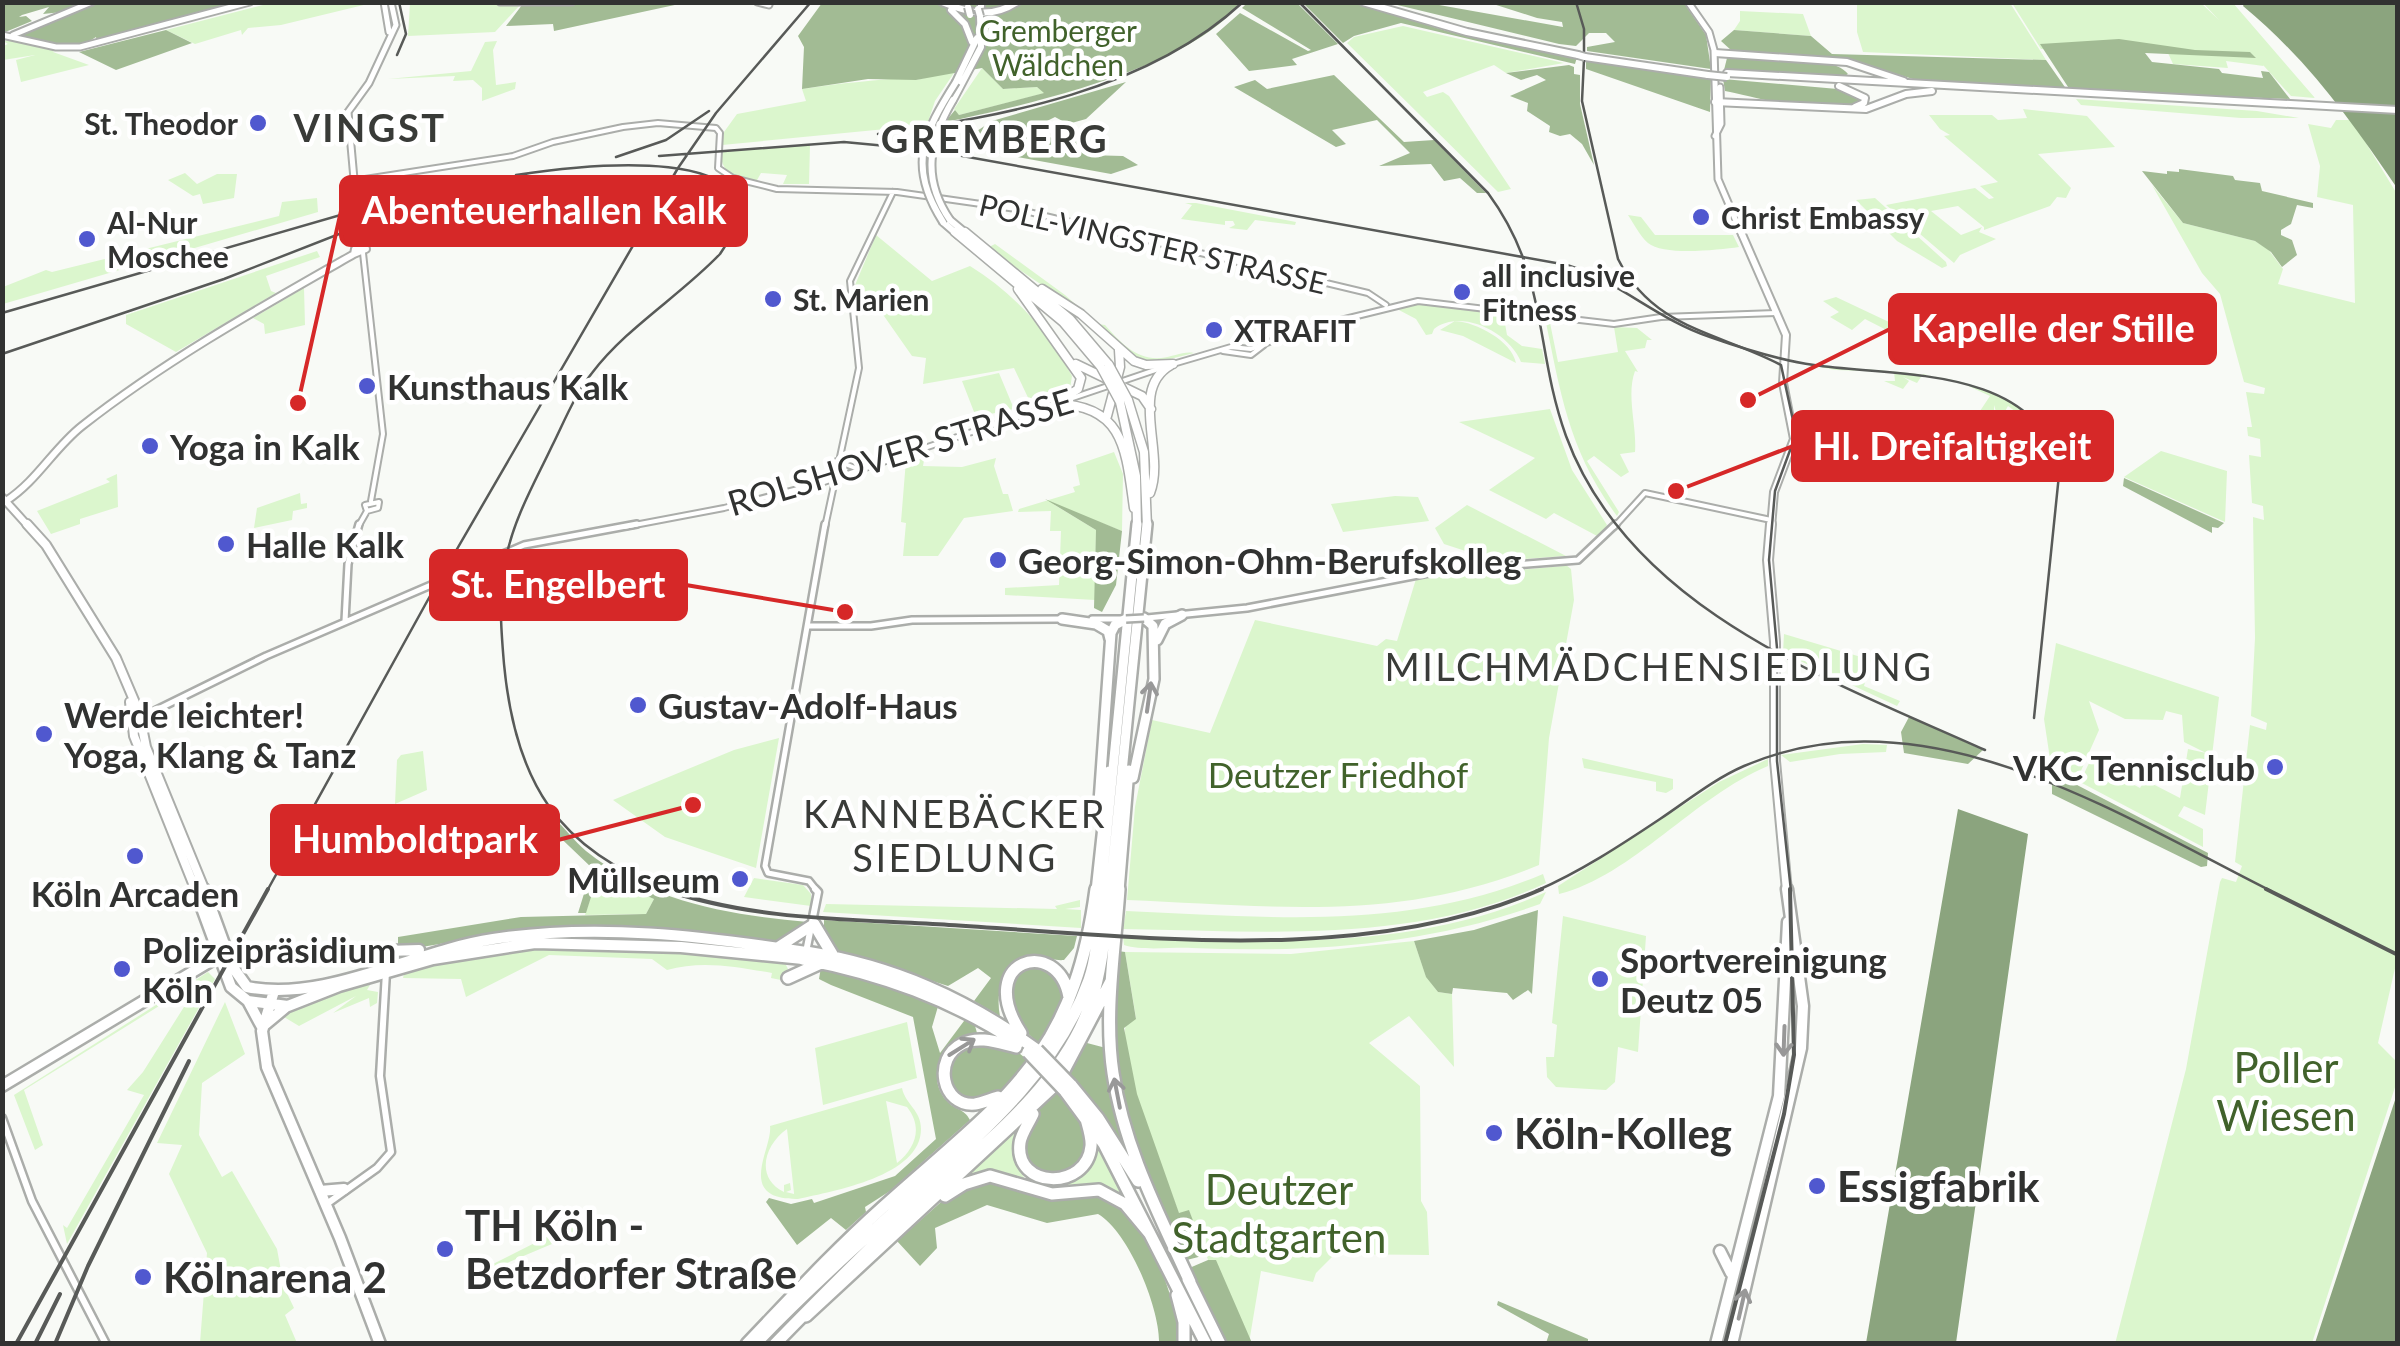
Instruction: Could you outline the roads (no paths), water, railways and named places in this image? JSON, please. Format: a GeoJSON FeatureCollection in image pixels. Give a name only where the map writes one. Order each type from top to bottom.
{"type":"FeatureCollection","features":[{"type":"Feature","properties":{"kind":"highway"},"geometry":{"type":"LineString","coordinates":[[942,2],[982,14],[1006,10],[1015,2]]}},
{"type":"Feature","properties":{"kind":"highway"},"geometry":{"type":"LineString","coordinates":[[942,2],[959,17],[972,42]]}},
{"type":"Feature","properties":{"kind":"highway"},"geometry":{"type":"LineString","coordinates":[[950,2],[989,12],[1015,2]]}},
{"type":"Feature","properties":{"kind":"highway"},"geometry":{"type":"LineString","coordinates":[[1363,2],[1446,27],[1582,54],[1836,86],[1941,88]]}},
{"type":"Feature","properties":{"kind":"highway"},"geometry":{"type":"LineString","coordinates":[[1374,2],[1582,54]]}},
{"type":"Feature","properties":{"kind":"highway"},"geometry":{"type":"LineString","coordinates":[[970,62],[976,8]]}},
{"type":"Feature","properties":{"kind":"highway"},"geometry":{"type":"LineString","coordinates":[[976,8],[981,47],[939,124],[929,152],[931,188],[947,221],[1063,322],[1105,366]]}},
{"type":"Feature","properties":{"kind":"highway"},"geometry":{"type":"LineString","coordinates":[[970,62],[977,36],[976,8]]}},
{"type":"Feature","properties":{"kind":"highway"},"geometry":{"type":"LineString","coordinates":[[1718,54],[1855,63],[1905,81],[1941,88]]}},
{"type":"Feature","properties":{"kind":"highway"},"geometry":{"type":"LineString","coordinates":[[1718,54],[1739,55]]}},
{"type":"Feature","properties":{"kind":"highway"},"geometry":{"type":"LineString","coordinates":[[1824,60],[1844,66],[1851,74],[1844,79],[1826,80]]}},
{"type":"Feature","properties":{"kind":"highway"},"geometry":{"type":"LineString","coordinates":[[1718,73],[2398,112]]}},
{"type":"Feature","properties":{"kind":"highway"},"geometry":{"type":"LineString","coordinates":[[1836,86],[1856,91],[1865,98],[1861,105],[1845,108]]}},
{"type":"Feature","properties":{"kind":"highway"},"geometry":{"type":"LineString","coordinates":[[1720,102],[1874,108],[1906,94],[1941,88]]}},
{"type":"Feature","properties":{"kind":"highway"},"geometry":{"type":"LineString","coordinates":[[1720,102],[1739,103]]}},
{"type":"Feature","properties":{"kind":"highway"},"geometry":{"type":"LineString","coordinates":[[754,1344],[1024,1104],[1060,1060],[1090,1005],[1102,955],[1148,496],[1144,452],[1105,366],[1070,319],[947,221]]}},
{"type":"Feature","properties":{"kind":"highway"},"geometry":{"type":"LineString","coordinates":[[1013,273],[1067,304],[1143,364],[1173,364]]}},
{"type":"Feature","properties":{"kind":"highway"},"geometry":{"type":"LineString","coordinates":[[1014,283],[1071,360],[1081,369],[1142,396],[1154,416]]}},
{"type":"Feature","properties":{"kind":"highway"},"geometry":{"type":"LineString","coordinates":[[1108,418],[1107,404],[1122,356],[1114,344]]}},
{"type":"Feature","properties":{"kind":"highway"},"geometry":{"type":"LineString","coordinates":[[1056,404],[1080,384],[1071,360]]}},
{"type":"Feature","properties":{"kind":"highway"},"geometry":{"type":"LineString","coordinates":[[1148,496],[1156,485],[1151,383],[1173,364]]}},
{"type":"Feature","properties":{"kind":"highway"},"geometry":{"type":"LineString","coordinates":[[747,1344],[1013,1087],[1066,1012],[1082,963],[1118,704],[1136,521],[1138,470],[1124,401]]}},
{"type":"Feature","properties":{"kind":"highway"},"geometry":{"type":"LineString","coordinates":[[1056,404],[1083,402],[1108,418],[1126,460],[1136,521]]}},
{"type":"Feature","properties":{"kind":"highway"},"geometry":{"type":"LineString","coordinates":[[1156,642],[1165,624],[1182,615]]}},
{"type":"Feature","properties":{"kind":"highway"},"geometry":{"type":"LineString","coordinates":[[1126,819],[1144,731],[1156,642],[1153,626],[1144,618]]}},
{"type":"Feature","properties":{"kind":"highway"},"geometry":{"type":"LineString","coordinates":[[1062,619],[1104,628],[1110,641]]}},
{"type":"Feature","properties":{"kind":"highway"},"geometry":{"type":"LineString","coordinates":[[1098,849],[1110,641],[1114,625],[1126,619]]}},
{"type":"Feature","properties":{"kind":"highway"},"geometry":{"type":"LineString","coordinates":[[1132,680],[1126,819],[1112,979],[1112,1070],[1139,1170],[1220,1344]]}},
{"type":"Feature","properties":{"kind":"highway"},"geometry":{"type":"LineString","coordinates":[[774,1344],[1018,1097],[1050,1061],[1076,1016],[1091,975],[1095,950],[1113,798],[1118,704]]}},
{"type":"Feature","properties":{"kind":"highway"},"geometry":{"type":"LineString","coordinates":[[814,924],[829,960]]}},
{"type":"Feature","properties":{"kind":"highway"},"geometry":{"type":"LineString","coordinates":[[805,955],[962,1004],[1030,1047]]}},
{"type":"Feature","properties":{"kind":"highway"},"geometry":{"type":"LineString","coordinates":[[788,978],[829,960]]}},
{"type":"Feature","properties":{"kind":"highway"},"geometry":{"type":"LineString","coordinates":[[1066,1012],[1070,989],[1062,970],[1053,964],[1032,961],[1011,972],[1002,987],[1002,1004],[1030,1047],[1085,1115],[1206,1344]]}},
{"type":"Feature","properties":{"kind":"highway"},"geometry":{"type":"LineString","coordinates":[[1085,1115],[1092,1140],[1086,1165],[1062,1182],[1043,1180],[1029,1173],[1020,1154],[1028,1120],[1063,1088],[1112,979]]}},
{"type":"Feature","properties":{"kind":"highway"},"geometry":{"type":"LineString","coordinates":[[1013,1087],[985,1104],[965,1105],[948,1094],[941,1075],[943,1066],[952,1049],[971,1038],[996,1038],[1030,1047]]}},
{"type":"Feature","properties":{"kind":"highway"},"geometry":{"type":"LineString","coordinates":[[786,1331],[817,1308],[1063,1088]]}},
{"type":"Feature","properties":{"kind":"highway"},"geometry":{"type":"LineString","coordinates":[[1063,1088],[1132,1170],[1190,1282]]}},
{"type":"Feature","properties":{"kind":"highway"},"geometry":{"type":"LineString","coordinates":[[899,1231],[958,1186],[990,1175],[1043,1193],[1106,1192],[1126,1206],[1150,1234]]}},
{"type":"Feature","properties":{"kind":"highway"},"geometry":{"type":"LineString","coordinates":[[1166,1264],[1184,1322],[1184,1344]]}},
{"type":"Feature","properties":{"kind":"main road"},"geometry":{"type":"LineString","coordinates":[[6,38],[92,2]]}},
{"type":"Feature","properties":{"kind":"main road"},"geometry":{"type":"LineString","coordinates":[[6,38],[56,48],[85,46],[250,2]]}},
{"type":"Feature","properties":{"kind":"main road"},"geometry":{"type":"LineString","coordinates":[[14,508],[18,493],[68,438],[151,376],[361,251],[348,112],[369,83],[393,28],[388,2]]}},
{"type":"Feature","properties":{"kind":"main road"},"geometry":{"type":"LineString","coordinates":[[500,2],[572,2]]}},
{"type":"Feature","properties":{"kind":"main road"},"geometry":{"type":"LineString","coordinates":[[1690,2],[1718,54],[1721,124],[1715,136]]}},
{"type":"Feature","properties":{"kind":"main road"},"geometry":{"type":"LineString","coordinates":[[758,4],[768,4]]}},
{"type":"Feature","properties":{"kind":"main road"},"geometry":{"type":"LineString","coordinates":[[1720,102],[1715,166],[1721,190],[1786,330],[1786,392],[1794,438],[1775,488],[1768,560],[1776,642],[1775,760],[1790,913],[1804,1006],[1801,1048],[1732,1344]]}},
{"type":"Feature","properties":{"kind":"main road"},"geometry":{"type":"LineString","coordinates":[[18,493],[4,498],[46,545],[120,665],[136,719],[134,736],[223,954],[231,988],[248,1001],[288,1006]]}},
{"type":"Feature","properties":{"kind":"main road"},"geometry":{"type":"LineString","coordinates":[[1716,1344],[1780,1096],[1790,913]]}},
{"type":"Feature","properties":{"kind":"main road"},"geometry":{"type":"LineString","coordinates":[[776,947],[799,937],[814,924]]}},
{"type":"Feature","properties":{"kind":"main road"},"geometry":{"type":"LineString","coordinates":[[388,952],[562,933],[776,947],[805,955]]}},
{"type":"Feature","properties":{"kind":"main road"},"geometry":{"type":"LineString","coordinates":[[223,954],[246,986],[274,991],[472,950],[560,942],[805,955]]}},
{"type":"Feature","properties":{"kind":"main road"},"geometry":{"type":"LineString","coordinates":[[262,1027],[288,1006],[438,949]]}},
{"type":"Feature","properties":{"kind":"main road"},"geometry":{"type":"LineString","coordinates":[[2,1086],[223,954]]}},
{"type":"Feature","properties":{"kind":"main road"},"geometry":{"type":"LineString","coordinates":[[262,1027],[274,991]]}},
{"type":"Feature","properties":{"kind":"main road"},"geometry":{"type":"LineString","coordinates":[[248,1001],[262,1027],[268,1067],[380,1344]]}},
{"type":"Feature","properties":{"kind":"main road"},"geometry":{"type":"LineString","coordinates":[[320,1192],[344,1188]]}},
{"type":"Feature","properties":{"kind":"main road"},"geometry":{"type":"LineString","coordinates":[[1720,1252],[1732,1277]]}},
{"type":"Feature","properties":{"kind":"street"},"geometry":{"type":"LineString","coordinates":[[768,4],[778,2]]}},
{"type":"Feature","properties":{"kind":"street","name":"POLL-VINGSTER STRASSE"},"geometry":{"type":"LineString","coordinates":[[352,182],[513,156],[557,140],[623,126],[658,123],[720,130],[718,168],[739,182],[893,192],[992,204],[1076,220],[1368,293],[1388,306]]}},
{"type":"Feature","properties":{"kind":"street"},"geometry":{"type":"LineString","coordinates":[[805,955],[818,892],[809,881],[765,870],[837,461],[859,368],[850,281],[893,192]]}},
{"type":"Feature","properties":{"kind":"street"},"geometry":{"type":"LineString","coordinates":[[345,621],[344,604],[356,533],[367,511],[380,505],[371,501],[383,434],[361,251]]}},
{"type":"Feature","properties":{"kind":"street","name":"ROLSHOVER STRASSE"},"geometry":{"type":"LineString","coordinates":[[136,719],[345,621],[524,545],[728,507],[834,479],[1173,364],[1222,351],[1251,352],[1266,343],[1388,306],[1443,301],[1592,323],[1776,312]]}},
{"type":"Feature","properties":{"kind":"street"},"geometry":{"type":"LineString","coordinates":[[837,461],[845,467],[866,469]]}},
{"type":"Feature","properties":{"kind":"street"},"geometry":{"type":"LineString","coordinates":[[809,626],[1182,615],[1256,606],[1439,570],[1578,560],[1643,494],[1771,520]]}},
{"type":"Feature","properties":{"kind":"street"},"geometry":{"type":"LineString","coordinates":[[326,1205],[390,1156],[393,1144],[380,1076],[386,968]]}},
{"type":"Feature","properties":{"kind":"street"},"geometry":{"type":"LineString","coordinates":[[2,1118],[38,1215],[106,1344]]}},
{"type":"Feature","properties":{"kind":"tram line"},"geometry":{"type":"LineString","coordinates":[[397,55],[406,34],[399,2]]}},
{"type":"Feature","properties":{"kind":"tram line"},"geometry":{"type":"LineString","coordinates":[[1576,2],[1584,29],[1584,52]]}},
{"type":"Feature","properties":{"kind":"tram line"},"geometry":{"type":"LineString","coordinates":[[1584,59],[1582,101],[1618,259],[1632,282],[1668,315],[1781,365],[1796,434],[1775,491],[1769,560],[1777,648],[1777,761],[1791,891]]}},
{"type":"Feature","properties":{"kind":"tram line"},"geometry":{"type":"LineString","coordinates":[[1725,1344],[1784,1114],[1794,1055],[1790,889]]}},
{"type":"Feature","properties":{"kind":"railway"},"geometry":{"type":"LineString","coordinates":[[688,154],[716,113],[811,2]]}},
{"type":"Feature","properties":{"kind":"railway"},"geometry":{"type":"LineString","coordinates":[[878,134],[975,118],[1072,95],[1163,58],[1243,2]]}},
{"type":"Feature","properties":{"kind":"railway"},"geometry":{"type":"LineString","coordinates":[[1299,2],[1488,193],[1522,257]]}},
{"type":"Feature","properties":{"kind":"railway"},"geometry":{"type":"LineString","coordinates":[[616,157],[666,140],[709,111]]}},
{"type":"Feature","properties":{"kind":"railway"},"geometry":{"type":"LineString","coordinates":[[688,154],[844,142],[929,150],[1522,257]]}},
{"type":"Feature","properties":{"kind":"railway"},"geometry":{"type":"LineString","coordinates":[[659,156],[688,154]]}},
{"type":"Feature","properties":{"kind":"railway"},"geometry":{"type":"LineString","coordinates":[[677,169],[688,154]]}},
{"type":"Feature","properties":{"kind":"railway"},"geometry":{"type":"LineString","coordinates":[[526,174],[625,165],[677,169]]}},
{"type":"Feature","properties":{"kind":"railway"},"geometry":{"type":"LineString","coordinates":[[267,891],[435,587],[677,169]]}},
{"type":"Feature","properties":{"kind":"railway"},"geometry":{"type":"LineString","coordinates":[[670,891],[598,855],[549,806],[519,743],[504,664],[501,611],[503,571],[520,514],[580,390],[621,341],[720,254],[737,216],[730,191],[705,175],[677,169]]}},
{"type":"Feature","properties":{"kind":"railway"},"geometry":{"type":"LineString","coordinates":[[2,313],[382,203],[526,174]]}},
{"type":"Feature","properties":{"kind":"railway"},"geometry":{"type":"LineString","coordinates":[[516,175],[526,174]]}},
{"type":"Feature","properties":{"kind":"railway"},"geometry":{"type":"LineString","coordinates":[[2,354],[224,279],[398,211]]}},
{"type":"Feature","properties":{"kind":"railway"},"geometry":{"type":"LineString","coordinates":[[1522,257],[1586,272],[1691,330],[1748,350],[1814,365],[1956,382],[1990,392],[2020,408],[2044,432],[2060,465],[2034,718]]}},
{"type":"Feature","properties":{"kind":"railway"},"geometry":{"type":"LineString","coordinates":[[1522,257],[1566,436],[1596,497],[1637,549],[1686,593],[1741,632],[1863,696],[1985,750]]}},
{"type":"Feature","properties":{"kind":"railway"},"geometry":{"type":"LineString","coordinates":[[1536,891],[1600,858],[1744,766],[1812,746],[1880,742],[1948,751],[2016,770],[2083,796],[2271,891]]}},
{"type":"Feature","properties":{"kind":"railway"},"geometry":{"type":"LineString","coordinates":[[16,1344],[268,889]]}},
{"type":"Feature","properties":{"kind":"railway"},"geometry":{"type":"LineString","coordinates":[[663,889],[670,891]]}},
{"type":"Feature","properties":{"kind":"railway"},"geometry":{"type":"LineString","coordinates":[[670,891],[733,907],[804,917],[1249,940],[1326,938],[1400,929],[1473,913],[1542,889]]}},
{"type":"Feature","properties":{"kind":"railway"},"geometry":{"type":"LineString","coordinates":[[2266,889],[2398,955]]}},
{"type":"Feature","properties":{"kind":"railway"},"geometry":{"type":"LineString","coordinates":[[55,1344],[88,1266],[189,1061]]}},
{"type":"Feature","properties":{"kind":"railway"},"geometry":{"type":"LineString","coordinates":[[35,1344],[60,1294]]}},
{"type":"Feature","properties":{"kind":"place","name":"St. Theodor"},"geometry":{"type":"Point","coordinates":[258,123]}},
{"type":"Feature","properties":{"kind":"place","name":"Christ Embassy"},"geometry":{"type":"Point","coordinates":[1701,217]}},
{"type":"Feature","properties":{"kind":"place","name":"Al-Nur Moschee"},"geometry":{"type":"Point","coordinates":[87,239]}},
{"type":"Feature","properties":{"kind":"place","name":"all inclusive Fitness"},"geometry":{"type":"Point","coordinates":[1462,292]}},
{"type":"Feature","properties":{"kind":"place","name":"St. Marien"},"geometry":{"type":"Point","coordinates":[773,299]}},
{"type":"Feature","properties":{"kind":"place","name":"XTRAFIT"},"geometry":{"type":"Point","coordinates":[1214,330]}},
{"type":"Feature","properties":{"kind":"place","name":"Kunsthaus Kalk"},"geometry":{"type":"Point","coordinates":[367,386]}},
{"type":"Feature","properties":{"kind":"place","name":"Kapelle der Stille"},"geometry":{"type":"Point","coordinates":[1748,400]}},
{"type":"Feature","properties":{"kind":"place","name":"Abenteuerhallen Kalk"},"geometry":{"type":"Point","coordinates":[298,403]}},
{"type":"Feature","properties":{"kind":"place","name":"Yoga in Kalk"},"geometry":{"type":"Point","coordinates":[150,446]}},
{"type":"Feature","properties":{"kind":"place","name":"Hl. Dreifaltigkeit"},"geometry":{"type":"Point","coordinates":[1676,491]}},
{"type":"Feature","properties":{"kind":"place","name":"Halle Kalk"},"geometry":{"type":"Point","coordinates":[226,544]}},
{"type":"Feature","properties":{"kind":"place","name":"Georg-Simon-Ohm-Berufskolleg"},"geometry":{"type":"Point","coordinates":[998,560]}},
{"type":"Feature","properties":{"kind":"place","name":"St. Engelbert"},"geometry":{"type":"Point","coordinates":[845,612]}},
{"type":"Feature","properties":{"kind":"place","name":"Gustav-Adolf-Haus"},"geometry":{"type":"Point","coordinates":[638,705]}},
{"type":"Feature","properties":{"kind":"place","name":"Werde leichter! Yoga, Klang & Tanz"},"geometry":{"type":"Point","coordinates":[44,734]}},
{"type":"Feature","properties":{"kind":"place","name":"VKC Tennisclub"},"geometry":{"type":"Point","coordinates":[2275,767]}},
{"type":"Feature","properties":{"kind":"place","name":"Humboldtpark"},"geometry":{"type":"Point","coordinates":[693,805]}},
{"type":"Feature","properties":{"kind":"place","name":"Köln Arcaden"},"geometry":{"type":"Point","coordinates":[135,856]}},
{"type":"Feature","properties":{"kind":"place","name":"Müllseum"},"geometry":{"type":"Point","coordinates":[740,879]}},
{"type":"Feature","properties":{"kind":"place","name":"Polizeipräsidium Köln"},"geometry":{"type":"Point","coordinates":[122,969]}},
{"type":"Feature","properties":{"kind":"place","name":"Sportvereinigung Deutz 05"},"geometry":{"type":"Point","coordinates":[1600,979]}},
{"type":"Feature","properties":{"kind":"place","name":"Köln-Kolleg"},"geometry":{"type":"Point","coordinates":[1494,1133]}},
{"type":"Feature","properties":{"kind":"place","name":"Essigfabrik"},"geometry":{"type":"Point","coordinates":[1817,1186]}},
{"type":"Feature","properties":{"kind":"place","name":"TH Köln - Betzdorfer Straße"},"geometry":{"type":"Point","coordinates":[445,1249]}},
{"type":"Feature","properties":{"kind":"place","name":"Kölnarena 2"},"geometry":{"type":"Point","coordinates":[143,1277]}},
{"type":"Feature","properties":{"kind":"district","name":"VINGST"},"geometry":{"type":"Point","coordinates":[370,127]}},
{"type":"Feature","properties":{"kind":"district","name":"GREMBERG"},"geometry":{"type":"Point","coordinates":[995,138]}},
{"type":"Feature","properties":{"kind":"district","name":"MILCHMÄDCHENSIEDLUNG"},"geometry":{"type":"Point","coordinates":[1659,666]}},
{"type":"Feature","properties":{"kind":"district","name":"KANNEBÄCKER SIEDLUNG"},"geometry":{"type":"Point","coordinates":[955,834]}},
{"type":"Feature","properties":{"kind":"park label","name":"Gremberger Wäldchen"},"geometry":{"type":"Point","coordinates":[1058,47]}},
{"type":"Feature","properties":{"kind":"park label","name":"Deutzer Friedhof"},"geometry":{"type":"Point","coordinates":[1338,774]}},
{"type":"Feature","properties":{"kind":"park label","name":"Poller Wiesen"},"geometry":{"type":"Point","coordinates":[2286,1091]}},
{"type":"Feature","properties":{"kind":"park label","name":"Deutzer Stadtgarten"},"geometry":{"type":"Point","coordinates":[1279,1213]}}]}
